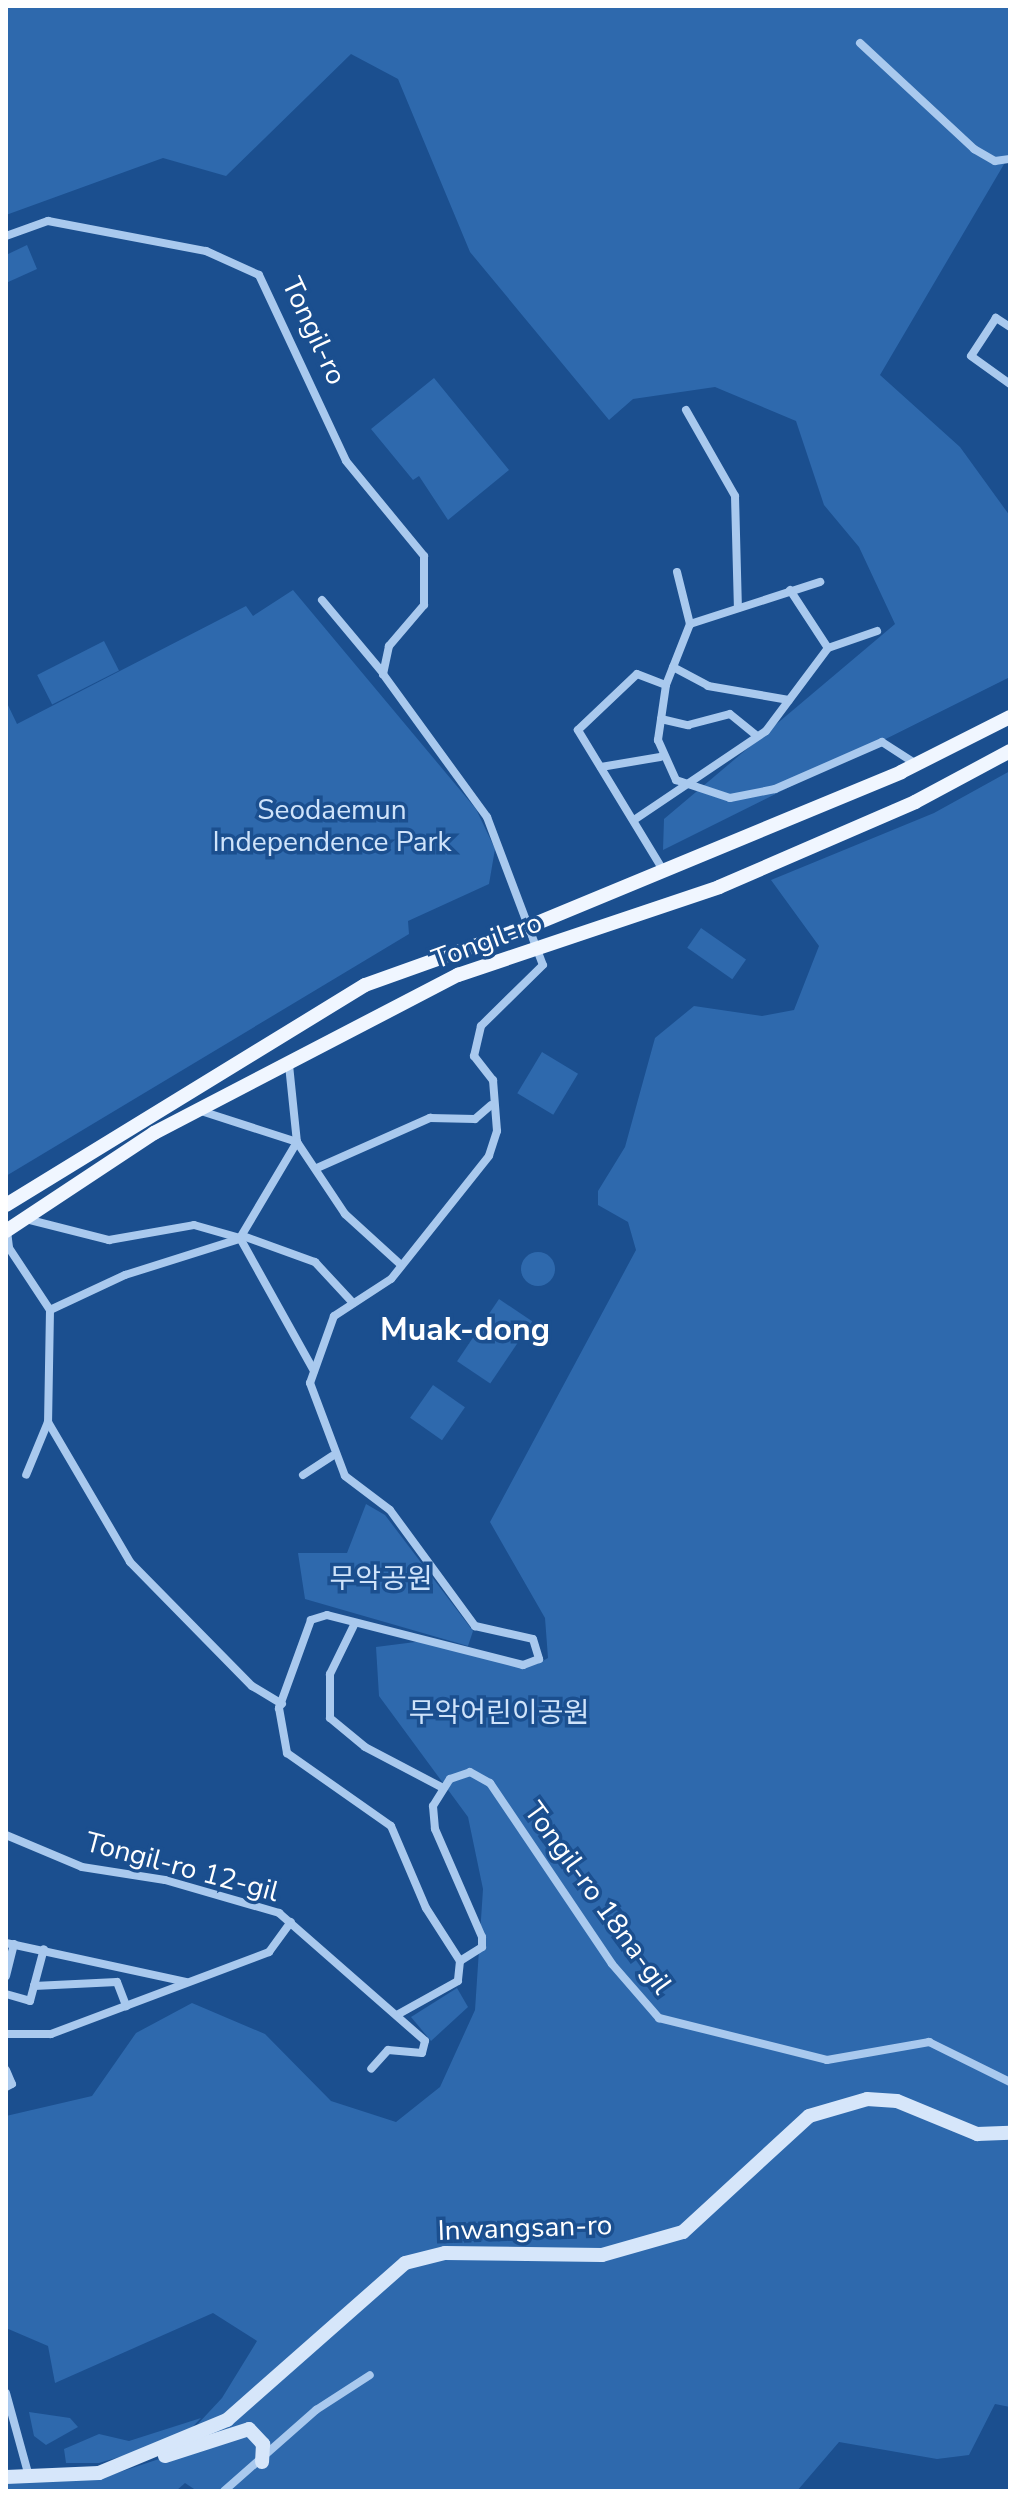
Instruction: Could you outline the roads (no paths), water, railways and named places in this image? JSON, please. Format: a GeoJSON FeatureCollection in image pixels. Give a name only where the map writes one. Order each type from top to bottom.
{"type":"FeatureCollection","features":[{"type":"Feature","properties":{"kind":"main road","name":"Tongil-ro"},"geometry":{"type":"LineString","coordinates":[[6,1205],[365,985],[530,926],[916,765],[1010,717]]}},
{"type":"Feature","properties":{"kind":"main road","name":"Tongil-ro"},"geometry":{"type":"LineString","coordinates":[[6,1231],[154,1133],[458,975],[761,869],[1010,751]]}},
{"type":"Feature","properties":{"kind":"street"},"geometry":{"type":"LineString","coordinates":[[860,43],[974,149],[995,161],[1010,159]]}},
{"type":"Feature","properties":{"kind":"street","name":"Tongil-ro"},"geometry":{"type":"LineString","coordinates":[[6,236],[48,221],[206,251],[259,275],[346,461],[407,528],[427,565],[424,605],[389,646],[383,674]]}},
{"type":"Feature","properties":{"kind":"street"},"geometry":{"type":"LineString","coordinates":[[1010,327],[996,318],[971,356],[1010,384]]}},
{"type":"Feature","properties":{"kind":"street"},"geometry":{"type":"LineString","coordinates":[[686,410],[735,496],[738,608]]}},
{"type":"Feature","properties":{"kind":"street"},"geometry":{"type":"LineString","coordinates":[[677,572],[690,624],[666,685],[660,757],[687,787],[730,798],[775,789],[882,742],[916,765]]}},
{"type":"Feature","properties":{"kind":"street"},"geometry":{"type":"LineString","coordinates":[[690,624],[820,582]]}},
{"type":"Feature","properties":{"kind":"street"},"geometry":{"type":"LineString","coordinates":[[790,590],[828,648]]}},
{"type":"Feature","properties":{"kind":"street","name":"Tongil-ro"},"geometry":{"type":"LineString","coordinates":[[322,600],[383,674],[487,817],[530,926]]}},
{"type":"Feature","properties":{"kind":"street"},"geometry":{"type":"LineString","coordinates":[[634,820],[687,787],[757,736],[828,648],[877,631]]}},
{"type":"Feature","properties":{"kind":"street"},"geometry":{"type":"LineString","coordinates":[[673,667],[708,686],[789,700]]}},
{"type":"Feature","properties":{"kind":"street"},"geometry":{"type":"LineString","coordinates":[[663,870],[578,730],[637,674],[666,685]]}},
{"type":"Feature","properties":{"kind":"street"},"geometry":{"type":"LineString","coordinates":[[661,719],[688,725],[730,714],[757,736]]}},
{"type":"Feature","properties":{"kind":"street"},"geometry":{"type":"LineString","coordinates":[[601,767],[660,757]]}},
{"type":"Feature","properties":{"kind":"street"},"geometry":{"type":"LineString","coordinates":[[397,2015],[458,1981],[460,1961],[391,1826],[307,1774],[287,1753],[282,1704],[311,1620],[317,1614],[523,1665],[539,1659],[533,1639],[475,1626],[390,1510],[345,1476],[332,1456],[310,1383],[334,1316],[401,1265],[489,1156],[497,1131],[491,1105],[493,1080],[474,1056],[481,1026],[538,977],[539,949],[530,926]]}},
{"type":"Feature","properties":{"kind":"street"},"geometry":{"type":"LineString","coordinates":[[289,1065],[297,1142],[345,1214],[401,1265]]}},
{"type":"Feature","properties":{"kind":"street"},"geometry":{"type":"LineString","coordinates":[[317,1168],[430,1118],[475,1119],[491,1105]]}},
{"type":"Feature","properties":{"kind":"street"},"geometry":{"type":"LineString","coordinates":[[201,1111],[297,1142]]}},
{"type":"Feature","properties":{"kind":"street"},"geometry":{"type":"LineString","coordinates":[[26,1475],[48,1422],[50,1310],[125,1275],[242,1237],[297,1142]]}},
{"type":"Feature","properties":{"kind":"street"},"geometry":{"type":"LineString","coordinates":[[25,1219],[109,1240],[194,1225],[242,1237],[315,1262],[353,1303]]}},
{"type":"Feature","properties":{"kind":"street","name":"Tongil-ro"},"geometry":{"type":"LineString","coordinates":[[6,1231],[9,1248],[50,1310]]}},
{"type":"Feature","properties":{"kind":"street"},"geometry":{"type":"LineString","coordinates":[[242,1237],[314,1371]]}},
{"type":"Feature","properties":{"kind":"street"},"geometry":{"type":"LineString","coordinates":[[48,1422],[130,1562],[252,1686],[282,1704]]}},
{"type":"Feature","properties":{"kind":"street"},"geometry":{"type":"LineString","coordinates":[[303,1475],[332,1456]]}},
{"type":"Feature","properties":{"kind":"street"},"geometry":{"type":"LineString","coordinates":[[355,1623],[330,1674],[330,1718],[365,1747],[443,1788],[433,1806],[435,1829],[482,1937],[482,1947],[460,1961]]}},
{"type":"Feature","properties":{"kind":"street","name":"Tongil-ro 18na-gil"},"geometry":{"type":"LineString","coordinates":[[443,1788],[470,1772],[490,1783],[612,1964],[659,2018],[827,2060],[929,2042],[1010,2082]]}},
{"type":"Feature","properties":{"kind":"street","name":"Tongil-ro 12-gil"},"geometry":{"type":"LineString","coordinates":[[6,1835],[82,1867],[165,1880],[291,1922],[425,2041],[422,2053],[388,2050],[371,2069]]}},
{"type":"Feature","properties":{"kind":"street"},"geometry":{"type":"LineString","coordinates":[[6,2034],[51,2034],[269,1952],[291,1922]]}},
{"type":"Feature","properties":{"kind":"street"},"geometry":{"type":"LineString","coordinates":[[6,1976],[10,1944],[186,1982]]}},
{"type":"Feature","properties":{"kind":"street"},"geometry":{"type":"LineString","coordinates":[[6,1994],[30,2001],[44,1949]]}},
{"type":"Feature","properties":{"kind":"street"},"geometry":{"type":"LineString","coordinates":[[34,1986],[117,1982],[126,2006]]}},
{"type":"Feature","properties":{"kind":"street"},"geometry":{"type":"LineString","coordinates":[[6,2070],[12,2084],[6,2087]]}},
{"type":"Feature","properties":{"kind":"street","name":"Inwangsan-ro"},"geometry":{"type":"LineString","coordinates":[[6,2477],[28,2473],[99,2473],[227,2420],[405,2263],[445,2253],[602,2255],[660,2241],[707,2214],[809,2116],[867,2099],[897,2101],[977,2134],[1010,2133]]}},
{"type":"Feature","properties":{"kind":"street"},"geometry":{"type":"LineString","coordinates":[[224,2491],[262,2462],[295,2426],[370,2375]]}},
{"type":"Feature","properties":{"kind":"street"},"geometry":{"type":"LineString","coordinates":[[6,2393],[28,2473]]}},
{"type":"Feature","properties":{"kind":"street"},"geometry":{"type":"LineString","coordinates":[[99,2473],[249,2429],[263,2444],[262,2462]]}},
{"type":"Feature","properties":{"kind":"district","name":"Muak-dong"},"geometry":{"type":"Point","coordinates":[465,1330]}},
{"type":"Feature","properties":{"kind":"park label","name":"Seodaemun Independence Park"},"geometry":{"type":"Point","coordinates":[332,826]}},
{"type":"Feature","properties":{"kind":"park label","name":"무악공원"},"geometry":{"type":"Point","coordinates":[381,1579]}},
{"type":"Feature","properties":{"kind":"park label","name":"무악어린이공원"},"geometry":{"type":"Point","coordinates":[499,1713]}}]}
